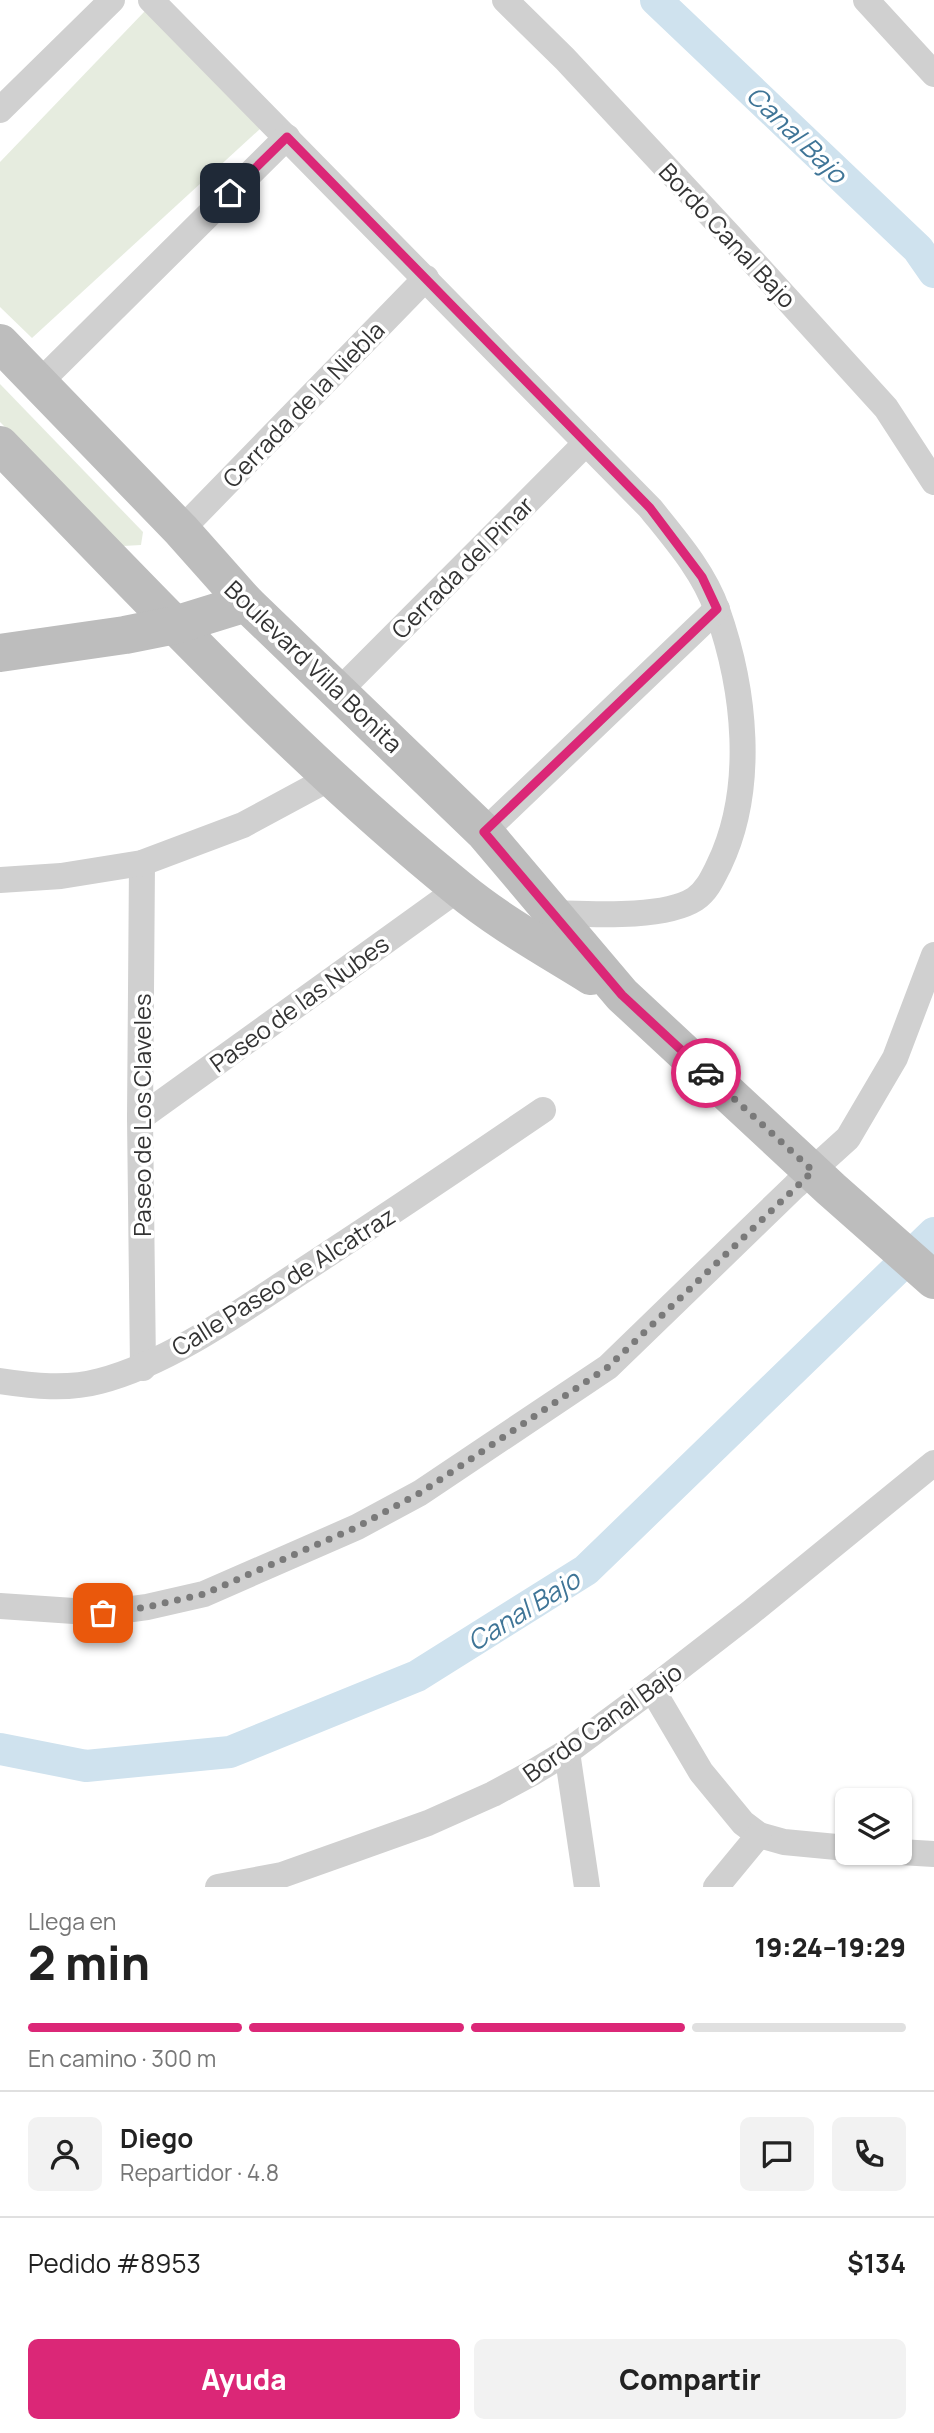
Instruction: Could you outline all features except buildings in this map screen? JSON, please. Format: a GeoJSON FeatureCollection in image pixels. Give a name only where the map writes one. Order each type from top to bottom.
{"type":"FeatureCollection","features":[{"type":"Feature","properties":{"kind":"street"},"geometry":{"type":"LineString","coordinates":[[0,110],[112,0]]}},
{"type":"Feature","properties":{"kind":"street"},"geometry":{"type":"LineString","coordinates":[[151,0],[650,508],[702,577],[717,609],[734,669],[743,750],[738,805],[731,839],[711,882],[695,898],[674,908],[609,914],[553,913]]}},
{"type":"Feature","properties":{"kind":"street","name":"Bordo Canal Bajo"},"geometry":{"type":"LineString","coordinates":[[505,0],[629,127],[886,408],[934,482]]}},
{"type":"Feature","properties":{"kind":"street"},"geometry":{"type":"LineString","coordinates":[[866,0],[934,74]]}},
{"type":"Feature","properties":{"kind":"street"},"geometry":{"type":"LineString","coordinates":[[39,383],[287,137]]}},
{"type":"Feature","properties":{"kind":"street","name":"Cerrada de la Niebla"},"geometry":{"type":"LineString","coordinates":[[181,530],[426,278]]}},
{"type":"Feature","properties":{"kind":"street","name":"Boulevard Villa Bonita"},"geometry":{"type":"LineString","coordinates":[[0,343],[181,530],[246,603],[484,832],[622,995],[934,1280]]}},
{"type":"Feature","properties":{"kind":"street","name":"Cerrada del Pinar"},"geometry":{"type":"LineString","coordinates":[[338,691],[586,443]]}},
{"type":"Feature","properties":{"kind":"street","name":"Boulevard Villa Bonita"},"geometry":{"type":"LineString","coordinates":[[0,445],[175,625],[330,778],[458,889],[493,915],[622,995]]}},
{"type":"Feature","properties":{"kind":"street"},"geometry":{"type":"LineString","coordinates":[[0,653],[175,625],[246,603]]}},
{"type":"Feature","properties":{"kind":"street"},"geometry":{"type":"LineString","coordinates":[[484,832],[717,609]]}},
{"type":"Feature","properties":{"kind":"street"},"geometry":{"type":"LineString","coordinates":[[0,880],[61,876],[142,863],[243,825],[330,778]]}},
{"type":"Feature","properties":{"kind":"street","name":"Paseo de Los Claveles"},"geometry":{"type":"LineString","coordinates":[[142,863],[140,1118],[143,1368]]}},
{"type":"Feature","properties":{"kind":"street","name":"Paseo de las Nubes"},"geometry":{"type":"LineString","coordinates":[[140,1118],[458,889]]}},
{"type":"Feature","properties":{"kind":"street"},"geometry":{"type":"LineString","coordinates":[[0,1606],[103,1613],[147,1607],[204,1594],[368,1521],[420,1493],[608,1367],[822,1180],[895,1058],[934,955]]}},
{"type":"Feature","properties":{"kind":"street","name":"Calle Paseo de Alcatraz"},"geometry":{"type":"LineString","coordinates":[[0,1381],[56,1387],[98,1382],[143,1368],[247,1307],[409,1202],[543,1110]]}},
{"type":"Feature","properties":{"kind":"street","name":"Bordo Canal Bajo"},"geometry":{"type":"LineString","coordinates":[[218,1887],[282,1875],[428,1823],[493,1794],[567,1752],[750,1613],[934,1463]]}},
{"type":"Feature","properties":{"kind":"street"},"geometry":{"type":"LineString","coordinates":[[652,1689],[701,1772],[743,1823],[759,1835],[784,1842],[835,1848]]}},
{"type":"Feature","properties":{"kind":"street"},"geometry":{"type":"LineString","coordinates":[[567,1752],[587,1887]]}},
{"type":"Feature","properties":{"kind":"street"},"geometry":{"type":"LineString","coordinates":[[716,1887],[759,1835]]}},
{"type":"Feature","properties":{"kind":"street"},"geometry":{"type":"LineString","coordinates":[[912,1853],[934,1854]]}},
{"type":"Feature","properties":{"kind":"shaded area"},"geometry":{"type":"Polygon","coordinates":[[[145,11],[261,128],[32,338],[0,307],[0,162],[145,11]]]}},
{"type":"Feature","properties":{"kind":"shaded area"},"geometry":{"type":"Polygon","coordinates":[[[0,384],[143,532],[141,545],[123,546],[0,422],[0,384]]]}},
{"type":"Feature","properties":{"kind":"waterway","name":"Canal Bajo"},"geometry":{"type":"LineString","coordinates":[[656,0],[918,249],[934,272]]}},
{"type":"Feature","properties":{"kind":"waterway","name":"Canal Bajo"},"geometry":{"type":"LineString","coordinates":[[0,1749],[86,1766],[230,1752],[417,1676],[586,1570],[934,1233]]}},
{"type":"Feature","properties":{"kind":"way so far"},"geometry":{"type":"LineString","coordinates":[[103,1613],[147,1607],[204,1594],[357,1527],[420,1493],[608,1367],[813,1171],[706,1073]]}},
{"type":"Feature","properties":{"kind":"route"},"geometry":{"type":"LineString","coordinates":[[230,193],[287,137],[650,508],[702,577],[717,609],[484,832],[622,995],[706,1073]]}}]}
